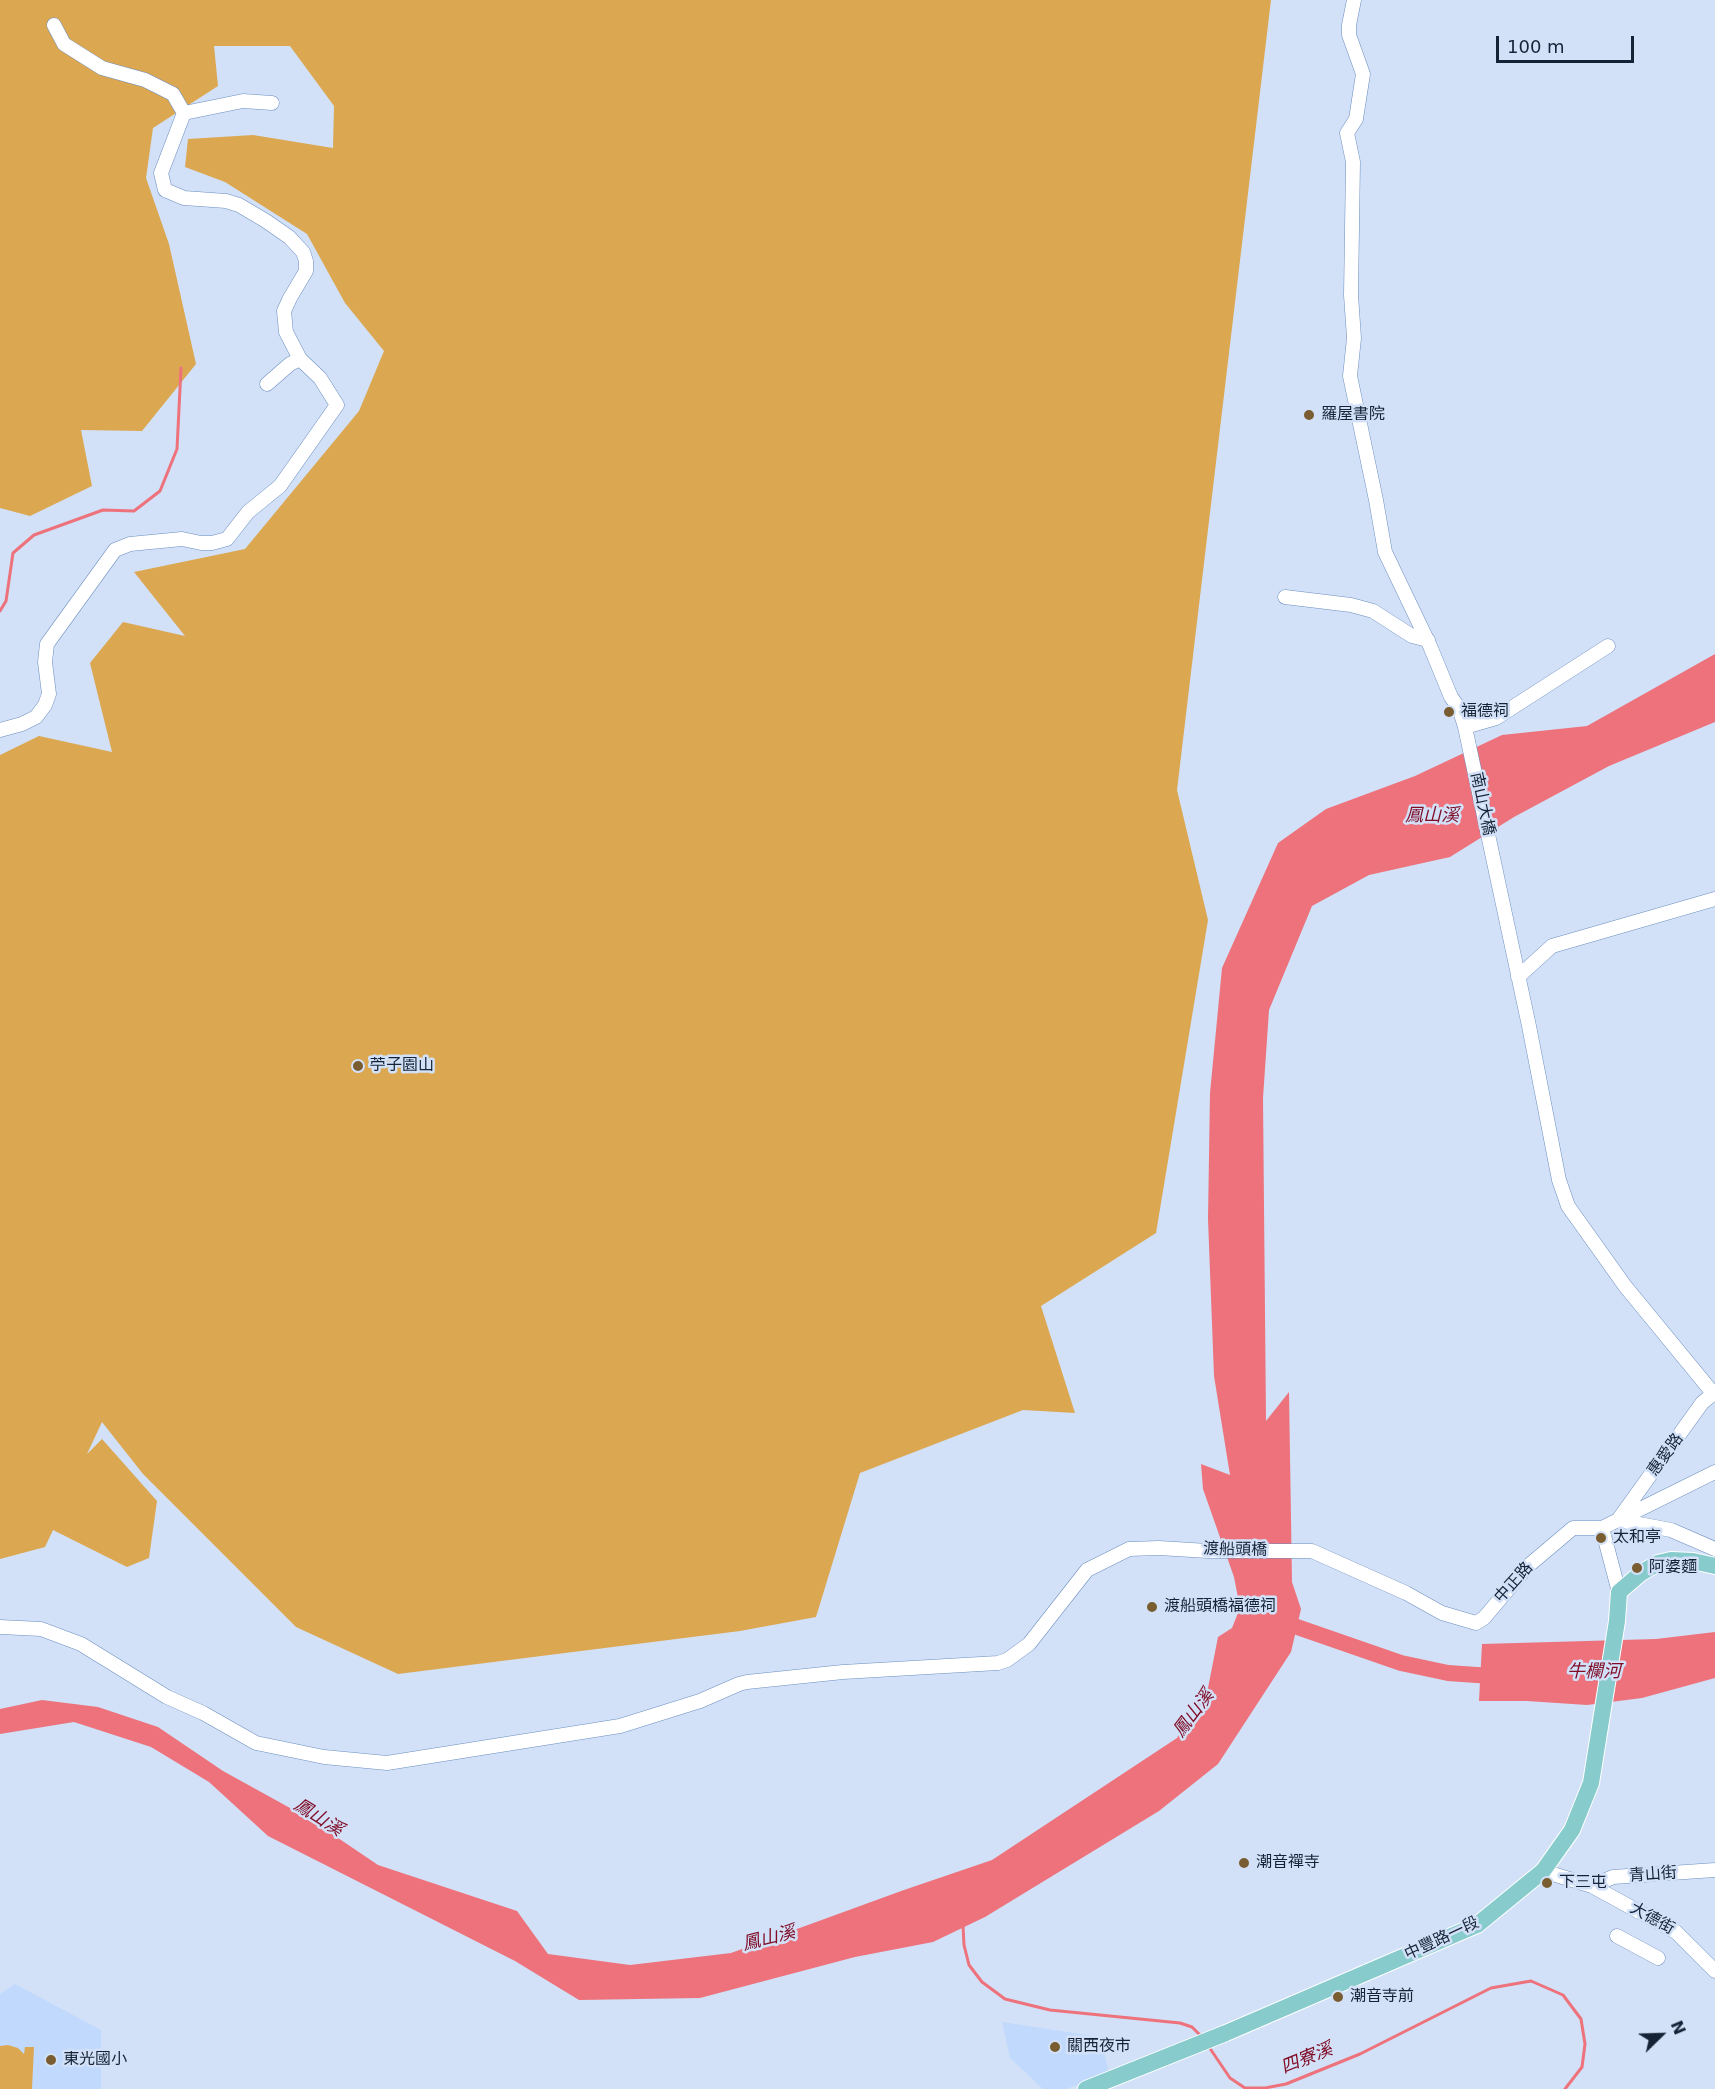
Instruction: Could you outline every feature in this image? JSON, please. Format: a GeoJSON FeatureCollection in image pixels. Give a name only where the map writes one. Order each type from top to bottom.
{"type":"FeatureCollection","features":[{"type":"Feature","properties":{"kind":"main road"},"geometry":{"type":"LineString","coordinates":[[1619,1592],[1641,1573],[1658,1563],[1671,1560],[1693,1561],[1715,1566]]}},
{"type":"Feature","properties":{"kind":"main road","name":"中豐路一段"},"geometry":{"type":"LineString","coordinates":[[1086,2089],[1181,2052],[1477,1925],[1543,1871],[1572,1830],[1591,1783],[1600,1737],[1619,1592]]}},
{"type":"Feature","properties":{"kind":"street","name":"南山大橋"},"geometry":{"type":"LineString","coordinates":[[1354,0],[1349,24],[1350,35],[1363,75],[1356,119],[1347,133],[1353,162],[1351,295],[1354,338],[1350,376],[1377,500],[1384,552],[1428,640],[1451,697],[1459,708],[1465,727],[1495,861],[1559,1180],[1568,1206],[1625,1286],[1714,1392]]}},
{"type":"Feature","properties":{"kind":"street"},"geometry":{"type":"LineString","coordinates":[[54,25],[64,44],[102,68],[145,80],[173,94],[184,113]]}},
{"type":"Feature","properties":{"kind":"street"},"geometry":{"type":"LineString","coordinates":[[184,113],[243,101],[272,103]]}},
{"type":"Feature","properties":{"kind":"street"},"geometry":{"type":"LineString","coordinates":[[0,730],[22,724],[36,717],[45,705],[49,694],[45,662],[47,644],[115,550],[130,544],[182,539],[212,543],[227,539],[248,512],[280,486],[337,405],[320,378],[300,359],[286,332],[285,311],[290,297],[306,272],[303,252],[289,237],[239,206],[226,201],[184,198],[165,190],[161,173],[184,113]]}},
{"type":"Feature","properties":{"kind":"street"},"geometry":{"type":"LineString","coordinates":[[267,384],[290,364],[300,359]]}},
{"type":"Feature","properties":{"kind":"street"},"geometry":{"type":"LineString","coordinates":[[1285,597],[1351,605],[1373,611],[1412,636],[1428,640]]}},
{"type":"Feature","properties":{"kind":"street"},"geometry":{"type":"LineString","coordinates":[[1465,727],[1496,718],[1608,646]]}},
{"type":"Feature","properties":{"kind":"street"},"geometry":{"type":"LineString","coordinates":[[1518,977],[1552,946],[1715,899]]}},
{"type":"Feature","properties":{"kind":"street","name":"惠愛路"},"geometry":{"type":"LineString","coordinates":[[1618,1520],[1702,1403],[1714,1392]]}},
{"type":"Feature","properties":{"kind":"street","name":"中正路"},"geometry":{"type":"LineString","coordinates":[[1312,1551],[1385,1583],[1442,1613],[1476,1623],[1484,1618],[1528,1566],[1574,1528],[1602,1528],[1715,1472]]}},
{"type":"Feature","properties":{"kind":"street"},"geometry":{"type":"LineString","coordinates":[[1618,1520],[1671,1530],[1715,1549]]}},
{"type":"Feature","properties":{"kind":"street"},"geometry":{"type":"LineString","coordinates":[[1602,1528],[1619,1592]]}},
{"type":"Feature","properties":{"kind":"street","name":"渡船頭橋"},"geometry":{"type":"LineString","coordinates":[[0,1627],[41,1629],[81,1644],[157,1692],[203,1713],[256,1743],[324,1757],[387,1763],[620,1726],[700,1701],[747,1682],[843,1672],[998,1663],[1007,1660],[1029,1644],[1087,1570],[1129,1549],[1312,1551]]}},
{"type":"Feature","properties":{"kind":"street","name":"青山街"},"geometry":{"type":"LineString","coordinates":[[1592,1886],[1613,1877],[1715,1870]]}},
{"type":"Feature","properties":{"kind":"street","name":"大德街"},"geometry":{"type":"LineString","coordinates":[[1543,1871],[1592,1886],[1677,1932],[1715,1971]]}},
{"type":"Feature","properties":{"kind":"street"},"geometry":{"type":"LineString","coordinates":[[1617,1936],[1658,1958]]}},
{"type":"Feature","properties":{"kind":"shaded area"},"geometry":{"type":"Polygon","coordinates":[[[0,0],[1271,0],[1177,790],[1208,920],[1156,1233],[1041,1306],[1075,1413],[1023,1410],[860,1473],[816,1617],[740,1631],[398,1674],[296,1627],[143,1474],[102,1422],[87,1454],[102,1439],[157,1501],[149,1558],[127,1567],[53,1530],[45,1547],[0,1559],[0,755],[39,736],[112,752],[90,663],[123,622],[185,636],[134,572],[245,549],[359,411],[384,351],[345,303],[307,234],[225,182],[185,167],[188,139],[253,135],[333,148],[334,106],[290,46],[214,46],[218,86],[153,128],[146,178],[169,244],[196,364],[142,431],[81,430],[92,486],[30,516],[0,508],[0,0]]]}},
{"type":"Feature","properties":{"kind":"shaded area","name":"東光國小"},"geometry":{"type":"Polygon","coordinates":[[[15,1984],[101,2030],[101,2089],[0,2089],[0,1994],[15,1984]]]}},
{"type":"Feature","properties":{"kind":"shaded area","name":"關西夜市"},"geometry":{"type":"Polygon","coordinates":[[[1002,2022],[1100,2037],[1109,2073],[1066,2089],[1043,2089],[1010,2058],[1002,2022]]]}},
{"type":"Feature","properties":{"kind":"shaded area"},"geometry":{"type":"Polygon","coordinates":[[[8,2045],[18,2048],[24,2054],[25,2047],[34,2047],[32,2089],[0,2089],[0,2046],[8,2045]]]}},
{"type":"Feature","properties":{"kind":"water","name":"鳳山溪"},"geometry":{"type":"Polygon","coordinates":[[[1715,654],[1715,722],[1609,766],[1514,817],[1450,857],[1369,875],[1312,906],[1269,1010],[1263,1098],[1266,1421],[1289,1392],[1292,1582],[1301,1609],[1291,1652],[1218,1764],[1159,1811],[985,1917],[933,1942],[855,1957],[700,1998],[579,2000],[515,1961],[268,1836],[209,1782],[151,1747],[74,1722],[0,1734],[0,1709],[42,1700],[98,1707],[158,1727],[223,1771],[310,1819],[378,1865],[517,1911],[548,1954],[630,1965],[731,1953],[992,1860],[1177,1738],[1208,1688],[1218,1637],[1232,1628],[1240,1608],[1234,1577],[1203,1489],[1201,1464],[1230,1475],[1214,1376],[1208,1219],[1210,1093],[1222,968],[1278,843],[1326,809],[1415,776],[1502,735],[1587,726],[1715,654]]]}},
{"type":"Feature","properties":{"kind":"water","name":"牛欄河"},"geometry":{"type":"Polygon","coordinates":[[[1715,1632],[1715,1678],[1642,1698],[1587,1705],[1479,1701],[1482,1644],[1656,1639],[1715,1632]]]}},
{"type":"Feature","properties":{"kind":"waterway"},"geometry":{"type":"LineString","coordinates":[[0,611],[6,601],[13,553],[34,535],[103,510],[134,511],[160,491],[177,449],[181,368]]}},
{"type":"Feature","properties":{"kind":"waterway","name":"牛欄河"},"geometry":{"type":"LineString","coordinates":[[1277,1620],[1401,1663],[1448,1673],[1491,1676],[1501,1674]]}},
{"type":"Feature","properties":{"kind":"waterway","name":"四寮溪"},"geometry":{"type":"LineString","coordinates":[[963,1926],[964,1945],[969,1965],[982,1982],[1005,1999],[1050,2010],[1180,2023],[1192,2027],[1202,2037]]}},
{"type":"Feature","properties":{"kind":"waterway","name":"四寮溪"},"geometry":{"type":"LineString","coordinates":[[1209,2047],[1230,2078],[1245,2088],[1265,2088],[1286,2084],[1360,2054],[1491,1988],[1531,1981],[1563,1995],[1581,2019],[1585,2044],[1582,2067],[1565,2089]]}},
{"type":"Feature","properties":{"kind":"place","name":"羅屋書院"},"geometry":{"type":"Point","coordinates":[1309,415]}},
{"type":"Feature","properties":{"kind":"place","name":"福德祠"},"geometry":{"type":"Point","coordinates":[1449,712]}},
{"type":"Feature","properties":{"kind":"place","name":"苧子園山"},"geometry":{"type":"Point","coordinates":[358,1066]}},
{"type":"Feature","properties":{"kind":"place","name":"太和亭"},"geometry":{"type":"Point","coordinates":[1601,1538]}},
{"type":"Feature","properties":{"kind":"place","name":"阿婆麵"},"geometry":{"type":"Point","coordinates":[1637,1568]}},
{"type":"Feature","properties":{"kind":"place","name":"渡船頭橋福德祠"},"geometry":{"type":"Point","coordinates":[1152,1607]}},
{"type":"Feature","properties":{"kind":"place","name":"潮音禪寺"},"geometry":{"type":"Point","coordinates":[1244,1863]}},
{"type":"Feature","properties":{"kind":"place","name":"下三屯"},"geometry":{"type":"Point","coordinates":[1547,1883]}},
{"type":"Feature","properties":{"kind":"place","name":"潮音寺前"},"geometry":{"type":"Point","coordinates":[1338,1997]}},
{"type":"Feature","properties":{"kind":"place","name":"關西夜市"},"geometry":{"type":"Point","coordinates":[1055,2047]}},
{"type":"Feature","properties":{"kind":"place","name":"東光國小"},"geometry":{"type":"Point","coordinates":[51,2060]}}]}
